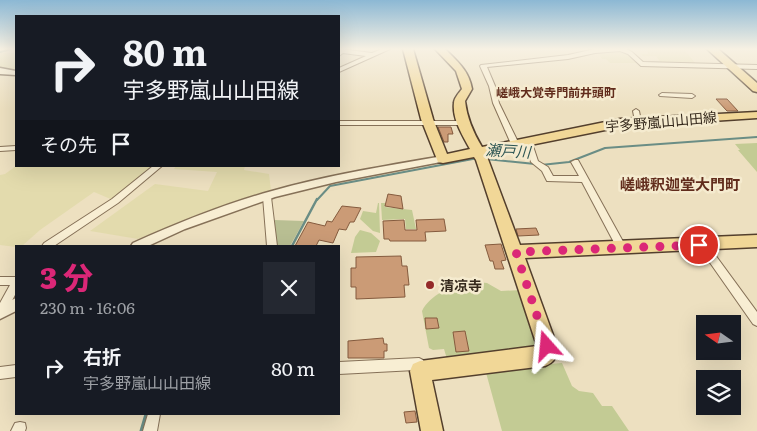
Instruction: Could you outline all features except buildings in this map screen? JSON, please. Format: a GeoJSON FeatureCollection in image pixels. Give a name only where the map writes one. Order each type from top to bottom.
{"type":"FeatureCollection","features":[{"type":"Feature","properties":{"kind":"main road"},"geometry":{"type":"LineString","coordinates":[[413,69],[428,124],[443,159]]}},
{"type":"Feature","properties":{"kind":"main road"},"geometry":{"type":"LineString","coordinates":[[432,431],[420,371],[545,356],[547,354],[547,346],[516,252],[481,156],[464,123],[459,101],[467,88],[462,69]]}},
{"type":"Feature","properties":{"kind":"main road"},"geometry":{"type":"LineString","coordinates":[[735,69],[757,90]]}},
{"type":"Feature","properties":{"kind":"main road"},"geometry":{"type":"LineString","coordinates":[[0,71],[15,73]]}},
{"type":"Feature","properties":{"kind":"main road","name":"宇多野嵐山山田線"},"geometry":{"type":"LineString","coordinates":[[443,159],[481,156],[515,144],[637,116],[757,115]]}},
{"type":"Feature","properties":{"kind":"main road"},"geometry":{"type":"LineString","coordinates":[[516,252],[757,241]]}},
{"type":"Feature","properties":{"kind":"street"},"geometry":{"type":"LineString","coordinates":[[485,69],[490,80],[496,103],[515,144]]}},
{"type":"Feature","properties":{"kind":"street"},"geometry":{"type":"LineString","coordinates":[[662,95],[692,96]]}},
{"type":"Feature","properties":{"kind":"street"},"geometry":{"type":"LineString","coordinates":[[340,123],[464,123]]}},
{"type":"Feature","properties":{"kind":"street"},"geometry":{"type":"LineString","coordinates":[[528,142],[537,164],[545,169],[550,179],[584,180]]}},
{"type":"Feature","properties":{"kind":"street"},"geometry":{"type":"LineString","coordinates":[[0,149],[15,148]]}},
{"type":"Feature","properties":{"kind":"street"},"geometry":{"type":"LineString","coordinates":[[139,245],[181,226],[267,197],[336,179],[443,159]]}},
{"type":"Feature","properties":{"kind":"street"},"geometry":{"type":"LineString","coordinates":[[575,162],[621,247]]}},
{"type":"Feature","properties":{"kind":"street"},"geometry":{"type":"LineString","coordinates":[[49,245],[115,201],[157,167]]}},
{"type":"Feature","properties":{"kind":"street"},"geometry":{"type":"LineString","coordinates":[[267,197],[272,245]]}},
{"type":"Feature","properties":{"kind":"street"},"geometry":{"type":"LineString","coordinates":[[702,244],[757,321]]}},
{"type":"Feature","properties":{"kind":"street"},"geometry":{"type":"LineString","coordinates":[[0,281],[15,282]]}},
{"type":"Feature","properties":{"kind":"street"},"geometry":{"type":"LineString","coordinates":[[0,313],[15,284]]}},
{"type":"Feature","properties":{"kind":"street"},"geometry":{"type":"LineString","coordinates":[[0,313],[15,305]]}},
{"type":"Feature","properties":{"kind":"street"},"geometry":{"type":"LineString","coordinates":[[340,368],[419,364],[420,371]]}},
{"type":"Feature","properties":{"kind":"street"},"geometry":{"type":"LineString","coordinates":[[0,373],[15,371]]}},
{"type":"Feature","properties":{"kind":"street"},"geometry":{"type":"LineString","coordinates":[[150,431],[154,415]]}},
{"type":"Feature","properties":{"kind":"shaded area"},"geometry":{"type":"Polygon","coordinates":[[[15,167],[154,167],[113,200],[94,192],[40,230],[23,245],[15,245],[15,247],[0,245],[0,175],[5,174],[15,167]]]}},
{"type":"Feature","properties":{"kind":"shaded area"},"geometry":{"type":"Polygon","coordinates":[[[175,167],[245,167],[244,170],[269,174],[271,191],[207,211],[138,239],[90,231],[155,184],[208,191],[217,172],[174,169],[175,167]]]}},
{"type":"Feature","properties":{"kind":"green space"},"geometry":{"type":"Polygon","coordinates":[[[757,143],[757,172],[735,144],[757,143]]]}},
{"type":"Feature","properties":{"kind":"green space"},"geometry":{"type":"Polygon","coordinates":[[[378,203],[380,233],[373,231],[360,219],[363,211],[376,213],[378,203]]]}},
{"type":"Feature","properties":{"kind":"green space"},"geometry":{"type":"Polygon","coordinates":[[[381,203],[385,203],[385,207],[412,210],[416,229],[406,229],[405,219],[382,220],[381,203]]]}},
{"type":"Feature","properties":{"kind":"green space"},"geometry":{"type":"Polygon","coordinates":[[[274,220],[304,221],[291,245],[275,245],[274,220]]]}},
{"type":"Feature","properties":{"kind":"green space"},"geometry":{"type":"Polygon","coordinates":[[[360,230],[371,233],[380,241],[376,252],[351,253],[355,237],[360,230]]]}},
{"type":"Feature","properties":{"kind":"green space"},"geometry":{"type":"Polygon","coordinates":[[[468,281],[487,283],[501,291],[522,290],[538,348],[447,359],[444,349],[433,350],[429,348],[422,311],[430,300],[448,288],[468,281]]]}},
{"type":"Feature","properties":{"kind":"green space"},"geometry":{"type":"Polygon","coordinates":[[[562,363],[572,386],[579,391],[593,393],[602,406],[612,406],[629,431],[502,431],[485,369],[562,363]]]}},
{"type":"Feature","properties":{"kind":"waterway","name":"瀬戸川"},"geometry":{"type":"LineString","coordinates":[[541,165],[569,162],[605,148],[757,137]]}},
{"type":"Feature","properties":{"kind":"waterway","name":"瀬戸川"},"geometry":{"type":"LineString","coordinates":[[317,200],[330,186],[478,158]]}},
{"type":"Feature","properties":{"kind":"waterway","name":"瀬戸川"},"geometry":{"type":"LineString","coordinates":[[486,159],[535,164]]}},
{"type":"Feature","properties":{"kind":"waterway","name":"瀬戸川"},"geometry":{"type":"LineString","coordinates":[[293,245],[317,199]]}},
{"type":"Feature","properties":{"kind":"waterway","name":"瀬戸川"},"geometry":{"type":"LineString","coordinates":[[141,431],[146,415]]}},
{"type":"Feature","properties":{"kind":"place","name":"清凉寺"},"geometry":{"type":"Point","coordinates":[430,285]}},
{"type":"Feature","properties":{"kind":"district","name":"嵯峨大覚寺門前井頭町"},"geometry":{"type":"Point","coordinates":[556,92]}},
{"type":"Feature","properties":{"kind":"district","name":"嵯峨釈迦堂大門町"},"geometry":{"type":"Point","coordinates":[680,183]}},
{"type":"Feature","properties":{"kind":"route"},"geometry":{"type":"LineString","coordinates":[[547,346],[516,252],[699,245]]}}]}
